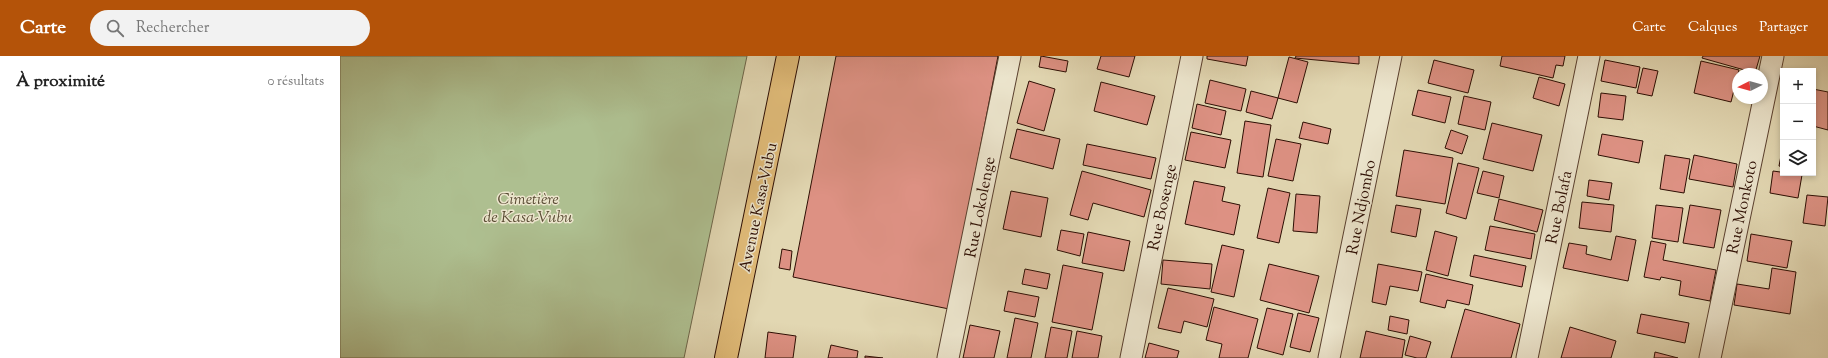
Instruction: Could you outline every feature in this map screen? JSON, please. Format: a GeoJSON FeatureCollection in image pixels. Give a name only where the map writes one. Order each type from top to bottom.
{"type":"FeatureCollection","features":[{"type":"Feature","properties":{"kind":"main road","name":"Avenue Kasa-Vubu"},"geometry":{"type":"LineString","coordinates":[[726,358],[788,56]]}},
{"type":"Feature","properties":{"kind":"street","name":"Rue Lokolenge"},"geometry":{"type":"LineString","coordinates":[[948,358],[1010,56]]}},
{"type":"Feature","properties":{"kind":"street","name":"Rue Bosenge"},"geometry":{"type":"LineString","coordinates":[[1131,358],[1192,56]]}},
{"type":"Feature","properties":{"kind":"street","name":"Rue Ndjombo"},"geometry":{"type":"LineString","coordinates":[[1329,358],[1391,56]]}},
{"type":"Feature","properties":{"kind":"street","name":"Rue Bolafa"},"geometry":{"type":"LineString","coordinates":[[1527,358],[1589,56]]}},
{"type":"Feature","properties":{"kind":"street","name":"Rue Monkoto"},"geometry":{"type":"LineString","coordinates":[[1710,358],[1773,56]]}},
{"type":"Feature","properties":{"kind":"green space","name":"Cimetière de Kasa-Vubu"},"geometry":{"type":"Polygon","coordinates":[[[340,56],[747,56],[684,358],[340,358],[340,56]]]}},
{"type":"Feature","properties":{"kind":"building"},"geometry":{"type":"Polygon","coordinates":[[[836,56],[998,56],[949,309],[793,277],[836,56]]]}},
{"type":"Feature","properties":{"kind":"building"},"geometry":{"type":"Polygon","coordinates":[[[1041,56],[1068,61],[1066,72],[1039,67],[1041,56]]]}},
{"type":"Feature","properties":{"kind":"building"},"geometry":{"type":"Polygon","coordinates":[[[1101,56],[1135,56],[1129,77],[1097,69],[1101,56]]]}},
{"type":"Feature","properties":{"kind":"building"},"geometry":{"type":"Polygon","coordinates":[[[1207,56],[1248,56],[1246,66],[1207,59],[1207,56]]]}},
{"type":"Feature","properties":{"kind":"building"},"geometry":{"type":"Polygon","coordinates":[[[1296,56],[1359,56],[1359,64],[1295,58],[1296,56]]]}},
{"type":"Feature","properties":{"kind":"building"},"geometry":{"type":"Polygon","coordinates":[[[1502,56],[1565,56],[1563,66],[1556,65],[1553,78],[1500,66],[1502,56]]]}},
{"type":"Feature","properties":{"kind":"building"},"geometry":{"type":"Polygon","coordinates":[[[1703,56],[1760,56],[1756,68],[1737,68],[1702,58],[1703,56]]]}},
{"type":"Feature","properties":{"kind":"building"},"geometry":{"type":"Polygon","coordinates":[[[1289,57],[1308,62],[1297,103],[1278,98],[1289,57]]]}},
{"type":"Feature","properties":{"kind":"building"},"geometry":{"type":"Polygon","coordinates":[[[1434,60],[1474,70],[1468,93],[1428,83],[1434,60]]]}},
{"type":"Feature","properties":{"kind":"building"},"geometry":{"type":"Polygon","coordinates":[[[1605,60],[1640,67],[1636,88],[1601,81],[1605,60]]]}},
{"type":"Feature","properties":{"kind":"building"},"geometry":{"type":"Polygon","coordinates":[[[1701,61],[1732,68],[1731,102],[1694,93],[1701,61]]]}},
{"type":"Feature","properties":{"kind":"building"},"geometry":{"type":"Polygon","coordinates":[[[1643,68],[1658,71],[1652,96],[1637,93],[1643,68]]]}},
{"type":"Feature","properties":{"kind":"building"},"geometry":{"type":"Polygon","coordinates":[[[1539,77],[1565,84],[1559,106],[1533,98],[1539,77]]]}},
{"type":"Feature","properties":{"kind":"building"},"geometry":{"type":"Polygon","coordinates":[[[1210,80],[1246,89],[1241,111],[1205,103],[1210,80]]]}},
{"type":"Feature","properties":{"kind":"building"},"geometry":{"type":"Polygon","coordinates":[[[1029,81],[1055,89],[1044,131],[1017,123],[1029,81]]]}},
{"type":"Feature","properties":{"kind":"building"},"geometry":{"type":"Polygon","coordinates":[[[1101,82],[1155,96],[1147,125],[1094,111],[1101,82]]]}},
{"type":"Feature","properties":{"kind":"building"},"geometry":{"type":"Polygon","coordinates":[[[1418,90],[1451,97],[1445,123],[1412,115],[1418,90]]]}},
{"type":"Feature","properties":{"kind":"building"},"geometry":{"type":"Polygon","coordinates":[[[1816,90],[1828,92],[1828,130],[1816,127],[1816,90]]]}},
{"type":"Feature","properties":{"kind":"building"},"geometry":{"type":"Polygon","coordinates":[[[1251,91],[1278,98],[1272,119],[1246,112],[1251,91]]]}},
{"type":"Feature","properties":{"kind":"building"},"geometry":{"type":"Polygon","coordinates":[[[1601,93],[1626,96],[1623,120],[1598,117],[1601,93]]]}},
{"type":"Feature","properties":{"kind":"building"},"geometry":{"type":"Polygon","coordinates":[[[1464,96],[1491,102],[1485,130],[1458,124],[1464,96]]]}},
{"type":"Feature","properties":{"kind":"building"},"geometry":{"type":"Polygon","coordinates":[[[1197,104],[1226,111],[1221,135],[1192,128],[1197,104]]]}},
{"type":"Feature","properties":{"kind":"building"},"geometry":{"type":"Polygon","coordinates":[[[1245,121],[1271,125],[1263,177],[1237,173],[1245,121]]]}},
{"type":"Feature","properties":{"kind":"building"},"geometry":{"type":"Polygon","coordinates":[[[1303,122],[1331,129],[1328,144],[1299,138],[1303,122]]]}},
{"type":"Feature","properties":{"kind":"building"},"geometry":{"type":"Polygon","coordinates":[[[1492,123],[1542,135],[1533,171],[1483,159],[1492,123]]]}},
{"type":"Feature","properties":{"kind":"building"},"geometry":{"type":"Polygon","coordinates":[[[1017,129],[1060,139],[1053,169],[1010,158],[1017,129]]]}},
{"type":"Feature","properties":{"kind":"building"},"geometry":{"type":"Polygon","coordinates":[[[1451,130],[1468,136],[1462,154],[1445,148],[1451,130]]]}},
{"type":"Feature","properties":{"kind":"building"},"geometry":{"type":"Polygon","coordinates":[[[1191,132],[1231,140],[1225,168],[1185,160],[1191,132]]]}},
{"type":"Feature","properties":{"kind":"building"},"geometry":{"type":"Polygon","coordinates":[[[1602,134],[1643,141],[1639,163],[1598,155],[1602,134]]]}},
{"type":"Feature","properties":{"kind":"building"},"geometry":{"type":"Polygon","coordinates":[[[1276,139],[1301,144],[1293,181],[1268,176],[1276,139]]]}},
{"type":"Feature","properties":{"kind":"building"},"geometry":{"type":"Polygon","coordinates":[[[1087,144],[1156,158],[1151,179],[1083,165],[1087,144]]]}},
{"type":"Feature","properties":{"kind":"building"},"geometry":{"type":"Polygon","coordinates":[[[1404,150],[1453,158],[1445,204],[1396,196],[1404,150]]]}},
{"type":"Feature","properties":{"kind":"building"},"geometry":{"type":"Polygon","coordinates":[[[1665,155],[1690,159],[1684,193],[1660,189],[1665,155]]]}},
{"type":"Feature","properties":{"kind":"building"},"geometry":{"type":"Polygon","coordinates":[[[1694,155],[1737,164],[1733,187],[1689,179],[1694,155]]]}},
{"type":"Feature","properties":{"kind":"building"},"geometry":{"type":"Polygon","coordinates":[[[1458,163],[1479,168],[1466,219],[1446,213],[1458,163]]]}},
{"type":"Feature","properties":{"kind":"building"},"geometry":{"type":"Polygon","coordinates":[[[1082,171],[1151,190],[1144,217],[1093,203],[1088,220],[1070,215],[1082,171]]]}},
{"type":"Feature","properties":{"kind":"building"},"geometry":{"type":"Polygon","coordinates":[[[1483,171],[1504,176],[1499,198],[1477,193],[1483,171]]]}},
{"type":"Feature","properties":{"kind":"building"},"geometry":{"type":"Polygon","coordinates":[[[1773,171],[1780,172],[1780,176],[1802,176],[1798,198],[1770,193],[1773,171]]]}},
{"type":"Feature","properties":{"kind":"building"},"geometry":{"type":"Polygon","coordinates":[[[1589,180],[1612,183],[1609,200],[1587,196],[1589,180]]]}},
{"type":"Feature","properties":{"kind":"building"},"geometry":{"type":"Polygon","coordinates":[[[1194,181],[1225,187],[1222,201],[1240,205],[1234,235],[1185,224],[1194,181]]]}},
{"type":"Feature","properties":{"kind":"building"},"geometry":{"type":"Polygon","coordinates":[[[1268,188],[1290,193],[1279,243],[1257,238],[1268,188]]]}},
{"type":"Feature","properties":{"kind":"building"},"geometry":{"type":"Polygon","coordinates":[[[1011,191],[1048,198],[1041,237],[1003,229],[1011,191]]]}},
{"type":"Feature","properties":{"kind":"building"},"geometry":{"type":"Polygon","coordinates":[[[1296,194],[1320,196],[1317,233],[1293,231],[1296,194]]]}},
{"type":"Feature","properties":{"kind":"building"},"geometry":{"type":"Polygon","coordinates":[[[1807,195],[1828,197],[1825,226],[1803,223],[1807,195]]]}},
{"type":"Feature","properties":{"kind":"building"},"geometry":{"type":"Polygon","coordinates":[[[1499,199],[1543,210],[1537,232],[1494,220],[1499,199]]]}},
{"type":"Feature","properties":{"kind":"building"},"geometry":{"type":"Polygon","coordinates":[[[1582,202],[1614,205],[1611,232],[1579,228],[1582,202]]]}},
{"type":"Feature","properties":{"kind":"building"},"geometry":{"type":"Polygon","coordinates":[[[1396,205],[1421,209],[1416,237],[1391,232],[1396,205]]]}},
{"type":"Feature","properties":{"kind":"building"},"geometry":{"type":"Polygon","coordinates":[[[1656,205],[1683,208],[1678,242],[1652,238],[1656,205]]]}},
{"type":"Feature","properties":{"kind":"building"},"geometry":{"type":"Polygon","coordinates":[[[1690,205],[1721,210],[1714,248],[1683,243],[1690,205]]]}},
{"type":"Feature","properties":{"kind":"building"},"geometry":{"type":"Polygon","coordinates":[[[1490,226],[1535,234],[1531,259],[1485,250],[1490,226]]]}},
{"type":"Feature","properties":{"kind":"building"},"geometry":{"type":"Polygon","coordinates":[[[1061,230],[1084,234],[1080,256],[1057,250],[1061,230]]]}},
{"type":"Feature","properties":{"kind":"building"},"geometry":{"type":"Polygon","coordinates":[[[1435,231],[1457,237],[1448,276],[1426,270],[1435,231]]]}},
{"type":"Feature","properties":{"kind":"building"},"geometry":{"type":"Polygon","coordinates":[[[1088,232],[1130,241],[1124,271],[1082,263],[1088,232]]]}},
{"type":"Feature","properties":{"kind":"building"},"geometry":{"type":"Polygon","coordinates":[[[1751,234],[1792,241],[1787,268],[1747,261],[1751,234]]]}},
{"type":"Feature","properties":{"kind":"building"},"geometry":{"type":"Polygon","coordinates":[[[1616,236],[1636,240],[1628,281],[1563,268],[1569,243],[1587,246],[1586,254],[1611,260],[1616,236]]]}},
{"type":"Feature","properties":{"kind":"building"},"geometry":{"type":"Polygon","coordinates":[[[1651,241],[1666,244],[1663,260],[1716,270],[1710,301],[1679,295],[1681,281],[1661,277],[1660,280],[1644,277],[1651,241]]]}},
{"type":"Feature","properties":{"kind":"building"},"geometry":{"type":"Polygon","coordinates":[[[1222,245],[1244,250],[1234,297],[1211,292],[1222,245]]]}},
{"type":"Feature","properties":{"kind":"building"},"geometry":{"type":"Polygon","coordinates":[[[782,249],[792,251],[790,270],[779,268],[782,249]]]}},
{"type":"Feature","properties":{"kind":"building"},"geometry":{"type":"Polygon","coordinates":[[[1474,255],[1526,266],[1522,287],[1470,276],[1474,255]]]}},
{"type":"Feature","properties":{"kind":"building"},"geometry":{"type":"Polygon","coordinates":[[[1163,260],[1212,264],[1210,289],[1161,284],[1163,260]]]}},
{"type":"Feature","properties":{"kind":"building"},"geometry":{"type":"Polygon","coordinates":[[[1269,264],[1319,276],[1309,313],[1260,300],[1269,264]]]}},
{"type":"Feature","properties":{"kind":"building"},"geometry":{"type":"Polygon","coordinates":[[[1378,264],[1422,272],[1418,291],[1390,286],[1386,305],[1372,302],[1378,264]]]}},
{"type":"Feature","properties":{"kind":"building"},"geometry":{"type":"Polygon","coordinates":[[[1063,265],[1103,273],[1092,330],[1052,322],[1063,265]]]}},
{"type":"Feature","properties":{"kind":"building"},"geometry":{"type":"Polygon","coordinates":[[[1772,268],[1796,272],[1790,314],[1734,305],[1737,284],[1769,289],[1772,268]]]}},
{"type":"Feature","properties":{"kind":"building"},"geometry":{"type":"Polygon","coordinates":[[[1025,269],[1050,274],[1047,289],[1022,284],[1025,269]]]}},
{"type":"Feature","properties":{"kind":"building"},"geometry":{"type":"Polygon","coordinates":[[[1426,274],[1473,285],[1469,305],[1447,300],[1445,308],[1420,302],[1426,274]]]}},
{"type":"Feature","properties":{"kind":"building"},"geometry":{"type":"Polygon","coordinates":[[[1168,288],[1214,299],[1207,327],[1184,321],[1181,333],[1158,328],[1168,288]]]}},
{"type":"Feature","properties":{"kind":"building"},"geometry":{"type":"Polygon","coordinates":[[[1008,291],[1039,297],[1035,317],[1004,311],[1008,291]]]}},
{"type":"Feature","properties":{"kind":"building"},"geometry":{"type":"Polygon","coordinates":[[[1214,307],[1258,319],[1248,358],[1219,358],[1222,344],[1206,340],[1214,307]]]}},
{"type":"Feature","properties":{"kind":"building"},"geometry":{"type":"Polygon","coordinates":[[[1267,308],[1293,314],[1283,355],[1257,348],[1267,308]]]}},
{"type":"Feature","properties":{"kind":"building"},"geometry":{"type":"Polygon","coordinates":[[[1465,309],[1520,324],[1511,358],[1451,358],[1465,309]]]}},
{"type":"Feature","properties":{"kind":"building"},"geometry":{"type":"Polygon","coordinates":[[[1298,313],[1319,318],[1310,352],[1290,347],[1298,313]]]}},
{"type":"Feature","properties":{"kind":"building"},"geometry":{"type":"Polygon","coordinates":[[[1641,314],[1689,323],[1685,343],[1637,333],[1641,314]]]}},
{"type":"Feature","properties":{"kind":"building"},"geometry":{"type":"Polygon","coordinates":[[[1390,316],[1409,320],[1407,334],[1388,330],[1390,316]]]}},
{"type":"Feature","properties":{"kind":"building"},"geometry":{"type":"Polygon","coordinates":[[[1015,318],[1038,323],[1031,358],[1007,358],[1015,318]]]}},
{"type":"Feature","properties":{"kind":"building"},"geometry":{"type":"Polygon","coordinates":[[[970,325],[1000,331],[994,358],[963,358],[970,325]]]}},
{"type":"Feature","properties":{"kind":"building"},"geometry":{"type":"Polygon","coordinates":[[[1051,327],[1072,331],[1067,358],[1045,358],[1051,327]]]}},
{"type":"Feature","properties":{"kind":"building"},"geometry":{"type":"Polygon","coordinates":[[[1570,327],[1616,341],[1611,358],[1561,358],[1570,327]]]}},
{"type":"Feature","properties":{"kind":"building"},"geometry":{"type":"Polygon","coordinates":[[[1077,331],[1102,336],[1098,358],[1072,358],[1077,331]]]}},
{"type":"Feature","properties":{"kind":"building"},"geometry":{"type":"Polygon","coordinates":[[[1366,331],[1405,340],[1402,358],[1360,358],[1366,331]]]}},
{"type":"Feature","properties":{"kind":"building"},"geometry":{"type":"Polygon","coordinates":[[[768,332],[796,336],[793,358],[765,358],[768,332]]]}},
{"type":"Feature","properties":{"kind":"building"},"geometry":{"type":"Polygon","coordinates":[[[1410,336],[1431,342],[1426,358],[1417,358],[1405,355],[1410,336]]]}},
{"type":"Feature","properties":{"kind":"building"},"geometry":{"type":"Polygon","coordinates":[[[1149,343],[1179,351],[1177,358],[1145,358],[1149,343]]]}},
{"type":"Feature","properties":{"kind":"building"},"geometry":{"type":"Polygon","coordinates":[[[831,345],[858,351],[857,358],[828,358],[831,345]]]}},
{"type":"Feature","properties":{"kind":"building"},"geometry":{"type":"Polygon","coordinates":[[[1655,352],[1678,358],[1654,358],[1655,352]]]}},
{"type":"Feature","properties":{"kind":"building"},"geometry":{"type":"Polygon","coordinates":[[[865,356],[883,358],[865,358],[865,356]]]}}]}
